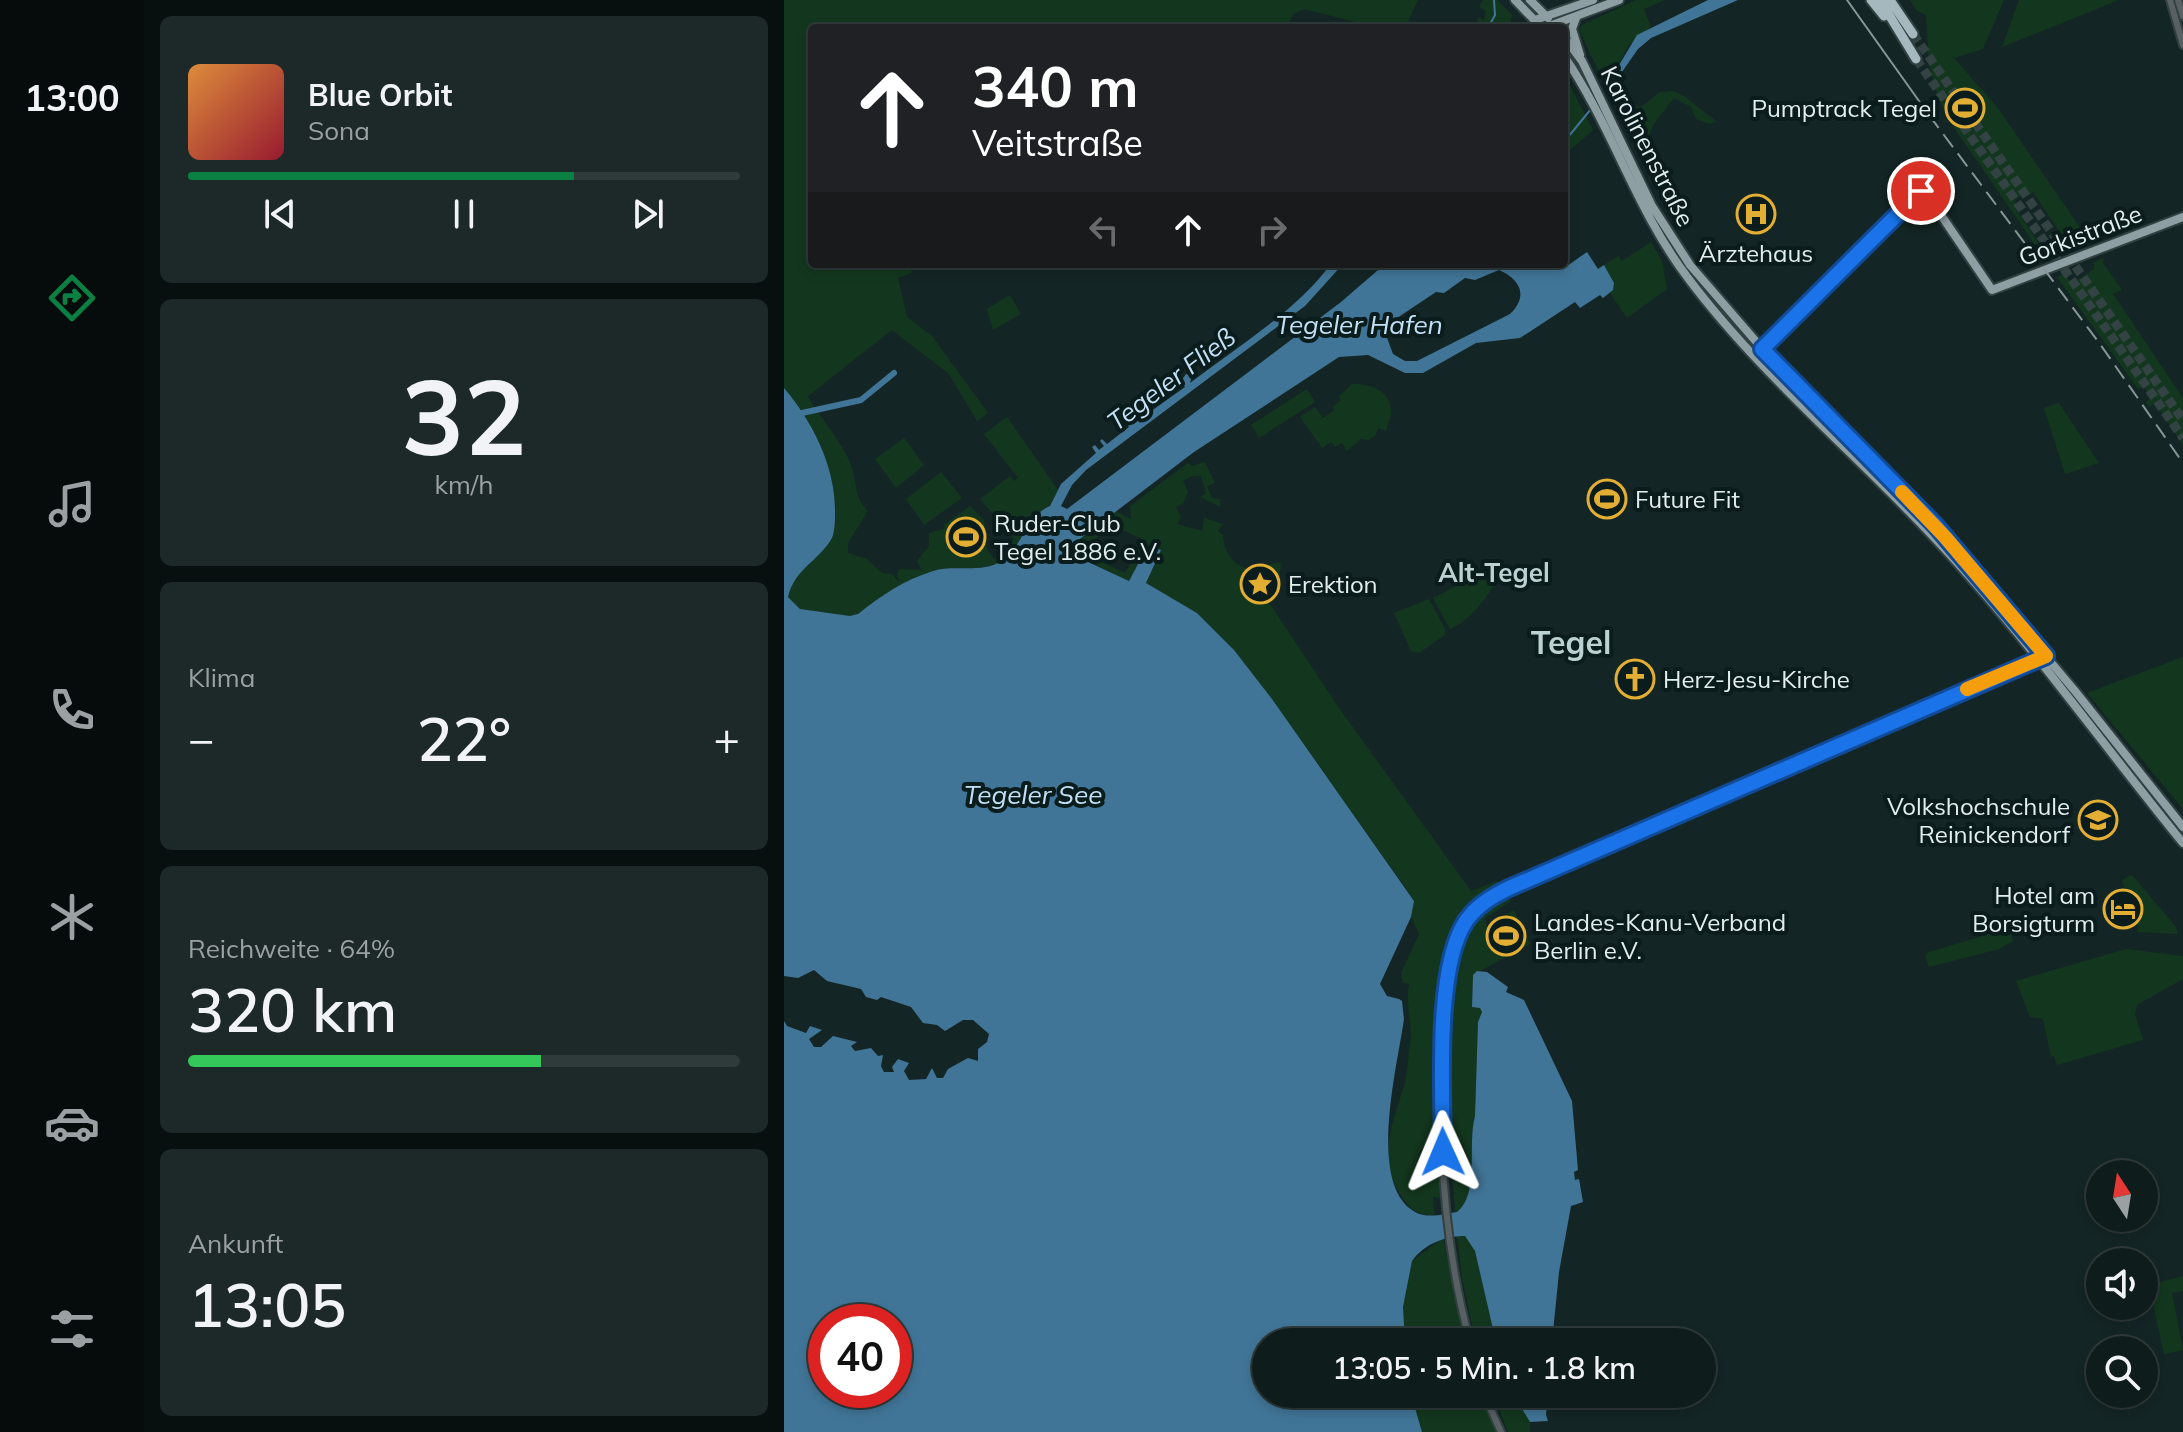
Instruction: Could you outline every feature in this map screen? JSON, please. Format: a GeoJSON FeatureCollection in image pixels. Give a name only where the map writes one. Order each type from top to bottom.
{"type":"FeatureCollection","features":[{"type":"Feature","properties":{"kind":"highway"},"geometry":{"type":"LineString","coordinates":[[1871,0],[1909,37]]}},
{"type":"Feature","properties":{"kind":"highway"},"geometry":{"type":"LineString","coordinates":[[1880,0],[1909,37]]}},
{"type":"Feature","properties":{"kind":"highway"},"geometry":{"type":"LineString","coordinates":[[1893,0],[1905,21],[1916,59]]}},
{"type":"Feature","properties":{"kind":"main road"},"geometry":{"type":"LineString","coordinates":[[1515,0],[1543,24]]}},
{"type":"Feature","properties":{"kind":"main road"},"geometry":{"type":"LineString","coordinates":[[1530,0],[1546,16],[1548,24]]}},
{"type":"Feature","properties":{"kind":"main road"},"geometry":{"type":"LineString","coordinates":[[1535,20],[1593,0]]}},
{"type":"Feature","properties":{"kind":"main road"},"geometry":{"type":"LineString","coordinates":[[1558,24],[1619,0]]}},
{"type":"Feature","properties":{"kind":"main road"},"geometry":{"type":"LineString","coordinates":[[1576,18],[1572,29],[1582,61]]}},
{"type":"Feature","properties":{"kind":"main road","name":"Karolinenstraße"},"geometry":{"type":"LineString","coordinates":[[1568,42],[1582,61],[1652,206],[1697,272],[1759,352]]}},
{"type":"Feature","properties":{"kind":"main road","name":"Karolinenstraße"},"geometry":{"type":"LineString","coordinates":[[1568,63],[1590,100],[1635,194],[1688,278],[1759,352]]}},
{"type":"Feature","properties":{"kind":"main road","name":"Gorkistraße"},"geometry":{"type":"LineString","coordinates":[[1759,352],[1921,191],[1926,193],[1992,290],[2183,217]]}},
{"type":"Feature","properties":{"kind":"main road"},"geometry":{"type":"LineString","coordinates":[[1759,352],[1936,526],[2075,691],[2183,827]]}},
{"type":"Feature","properties":{"kind":"main road"},"geometry":{"type":"LineString","coordinates":[[1759,352],[1926,529],[2036,659],[2183,843]]}},
{"type":"Feature","properties":{"kind":"main road"},"geometry":{"type":"LineString","coordinates":[[1926,529],[1936,526]]}},
{"type":"Feature","properties":{"kind":"main road"},"geometry":{"type":"LineString","coordinates":[[2067,698],[2075,691]]}},
{"type":"Feature","properties":{"kind":"main road"},"geometry":{"type":"LineString","coordinates":[[2138,788],[2144,789],[2158,805],[2162,801]]}},
{"type":"Feature","properties":{"kind":"street"},"geometry":{"type":"LineString","coordinates":[[2170,0],[2183,45]]}},
{"type":"Feature","properties":{"kind":"street"},"geometry":{"type":"LineString","coordinates":[[2178,0],[2183,16]]}},
{"type":"Feature","properties":{"kind":"street"},"geometry":{"type":"LineString","coordinates":[[1467,1328],[1452,1252],[1446,1199],[1444,1043],[1450,958],[1457,937],[1472,914],[1491,897],[1509,888],[2046,656]]}},
{"type":"Feature","properties":{"kind":"street"},"geometry":{"type":"LineString","coordinates":[[1490,1408],[1501,1432]]}},
{"type":"Feature","properties":{"kind":"green space"},"geometry":{"type":"Polygon","coordinates":[[[784,0],[1418,0],[1407,24],[1363,24],[1304,9],[1293,14],[1289,24],[808,24],[808,268],[911,268],[912,273],[898,278],[907,317],[932,336],[988,413],[977,421],[949,374],[892,330],[808,396],[850,461],[859,497],[868,511],[848,543],[848,553],[867,559],[882,573],[892,574],[899,582],[897,574],[900,569],[921,570],[917,561],[929,546],[929,533],[944,529],[944,525],[970,506],[984,520],[987,549],[994,560],[1014,539],[980,499],[1010,476],[1014,481],[1018,478],[984,434],[1007,417],[1058,490],[1050,506],[1036,517],[1008,555],[993,565],[941,569],[922,575],[850,616],[800,609],[788,597],[791,587],[832,538],[834,496],[821,446],[784,388],[784,0]]]}},
{"type":"Feature","properties":{"kind":"green space"},"geometry":{"type":"Polygon","coordinates":[[[1483,0],[1497,0],[1512,15],[1510,23],[1476,24],[1478,17],[1484,20],[1486,11],[1479,7],[1483,0]]]}},
{"type":"Feature","properties":{"kind":"green space"},"geometry":{"type":"Polygon","coordinates":[[[1636,0],[1665,0],[1644,9],[1651,27],[1629,45],[1606,87],[1579,30],[1582,25],[1636,0]]]}},
{"type":"Feature","properties":{"kind":"green space"},"geometry":{"type":"Polygon","coordinates":[[[1910,0],[2004,0],[1983,49],[1954,58],[1998,108],[2087,238],[2093,240],[2068,250],[2066,242],[2033,192],[2030,195],[2027,191],[2015,200],[2016,210],[2044,251],[2046,248],[2062,252],[2045,259],[1950,122],[1938,97],[1929,65],[1926,15],[1917,11],[1910,0]]]}},
{"type":"Feature","properties":{"kind":"green space"},"geometry":{"type":"Polygon","coordinates":[[[2019,0],[2119,0],[2002,47],[2019,0]]]}},
{"type":"Feature","properties":{"kind":"green space"},"geometry":{"type":"Polygon","coordinates":[[[1568,82],[1593,130],[1568,152],[1568,82]]]}},
{"type":"Feature","properties":{"kind":"green space"},"geometry":{"type":"Polygon","coordinates":[[[1673,91],[1717,122],[1709,124],[1696,119],[1691,107],[1674,98],[1655,122],[1639,156],[1612,99],[1641,107],[1660,92],[1673,91]]]}},
{"type":"Feature","properties":{"kind":"green space"},"geometry":{"type":"Polygon","coordinates":[[[1651,242],[1662,261],[1667,289],[1627,318],[1610,293],[1614,283],[1604,265],[1618,256],[1622,261],[1651,242]]]}},
{"type":"Feature","properties":{"kind":"green space"},"geometry":{"type":"Polygon","coordinates":[[[2104,258],[2103,263],[2122,290],[2113,294],[2183,398],[2183,445],[2155,403],[2149,407],[2146,402],[2151,398],[2143,386],[2138,389],[2057,277],[2064,274],[2069,280],[2076,281],[2094,269],[2094,262],[2104,258]]]}},
{"type":"Feature","properties":{"kind":"green space"},"geometry":{"type":"Polygon","coordinates":[[[1010,295],[1021,314],[993,330],[987,309],[1010,295]]]}},
{"type":"Feature","properties":{"kind":"green space"},"geometry":{"type":"Polygon","coordinates":[[[1352,384],[1378,389],[1387,398],[1391,412],[1386,431],[1378,428],[1375,436],[1368,440],[1361,439],[1347,451],[1342,443],[1335,447],[1331,442],[1322,448],[1300,417],[1315,407],[1323,418],[1334,410],[1332,407],[1341,400],[1339,396],[1352,384]]]}},
{"type":"Feature","properties":{"kind":"green space"},"geometry":{"type":"Polygon","coordinates":[[[1307,389],[1315,402],[1259,438],[1251,425],[1307,389]]]}},
{"type":"Feature","properties":{"kind":"green space"},"geometry":{"type":"Polygon","coordinates":[[[2059,403],[2099,463],[2065,474],[2044,408],[2059,403]]]}},
{"type":"Feature","properties":{"kind":"green space"},"geometry":{"type":"Polygon","coordinates":[[[904,438],[924,465],[896,488],[875,459],[904,438]]]}},
{"type":"Feature","properties":{"kind":"green space"},"geometry":{"type":"Polygon","coordinates":[[[1205,462],[1215,483],[1207,486],[1212,498],[1220,499],[1220,507],[1200,497],[1206,493],[1201,476],[1192,476],[1183,481],[1188,492],[1183,504],[1176,507],[1181,518],[1177,524],[1202,531],[1204,518],[1223,524],[1218,531],[1223,535],[1232,559],[1242,567],[1256,569],[1281,563],[1279,582],[1270,585],[1268,601],[1339,708],[1471,891],[1497,881],[1500,886],[1461,918],[1448,943],[1442,966],[1437,1068],[1440,1198],[1433,1197],[1434,1215],[1417,1212],[1404,1200],[1395,1185],[1388,1156],[1410,1045],[1409,984],[1403,983],[1401,973],[1419,934],[1411,917],[1414,900],[1234,650],[1197,613],[1146,583],[1161,551],[1146,549],[1129,581],[1068,551],[1070,545],[1116,511],[1131,519],[1130,506],[1188,463],[1192,466],[1205,462]],[[1112,525],[1080,552],[1125,573],[1144,540],[1112,525]]]}},
{"type":"Feature","properties":{"kind":"green space"},"geometry":{"type":"Polygon","coordinates":[[[941,472],[962,498],[924,525],[906,499],[941,472]]]}},
{"type":"Feature","properties":{"kind":"green space"},"geometry":{"type":"Polygon","coordinates":[[[1497,566],[1502,571],[1486,597],[1467,619],[1450,629],[1433,598],[1497,566]]]}},
{"type":"Feature","properties":{"kind":"green space"},"geometry":{"type":"Polygon","coordinates":[[[1429,599],[1445,629],[1445,635],[1419,653],[1411,651],[1394,613],[1429,599]]]}},
{"type":"Feature","properties":{"kind":"green space"},"geometry":{"type":"Polygon","coordinates":[[[2183,657],[2183,809],[2087,693],[2183,657]]]}},
{"type":"Feature","properties":{"kind":"green space"},"geometry":{"type":"Polygon","coordinates":[[[2132,875],[2176,927],[2178,934],[2137,932],[2139,928],[2122,880],[2132,875]]]}},
{"type":"Feature","properties":{"kind":"green space"},"geometry":{"type":"Polygon","coordinates":[[[1507,896],[1510,902],[1485,918],[1487,927],[1514,910],[1530,944],[1473,975],[1472,1007],[1480,1008],[1482,1012],[1478,1022],[1471,1184],[1463,1206],[1455,1213],[1448,1102],[1456,960],[1463,937],[1474,920],[1507,896]]]}},
{"type":"Feature","properties":{"kind":"green space"},"geometry":{"type":"Polygon","coordinates":[[[2003,930],[2010,931],[2013,941],[1999,949],[1929,967],[1925,955],[1929,952],[2003,930]]]}},
{"type":"Feature","properties":{"kind":"green space"},"geometry":{"type":"Polygon","coordinates":[[[2126,949],[2183,956],[2183,979],[2137,1005],[2135,1014],[2143,1040],[2057,1065],[2054,1056],[2051,1057],[2043,1019],[2030,1017],[2016,981],[2126,949]]]}},
{"type":"Feature","properties":{"kind":"green space"},"geometry":{"type":"Polygon","coordinates":[[[1457,1236],[1465,1236],[1475,1251],[1493,1328],[1473,1328],[1457,1236]]]}},
{"type":"Feature","properties":{"kind":"green space"},"geometry":{"type":"Polygon","coordinates":[[[1443,1238],[1462,1328],[1404,1328],[1403,1307],[1412,1261],[1443,1238]]]}},
{"type":"Feature","properties":{"kind":"green space"},"geometry":{"type":"Polygon","coordinates":[[[2183,1276],[2183,1291],[2172,1293],[2183,1350],[2164,1354],[2157,1320],[2158,1282],[2183,1276]]]}},
{"type":"Feature","properties":{"kind":"green space"},"geometry":{"type":"Polygon","coordinates":[[[1415,1408],[1487,1408],[1496,1432],[1422,1432],[1415,1408]]]}},
{"type":"Feature","properties":{"kind":"green space"},"geometry":{"type":"Polygon","coordinates":[[[1499,1408],[1522,1408],[1530,1422],[1530,1432],[1508,1432],[1499,1408]]]}},
{"type":"Feature","properties":{"kind":"water"},"geometry":{"type":"Polygon","coordinates":[[[1708,0],[1738,0],[1651,38],[1638,49],[1608,92],[1606,87],[1637,35],[1708,0]]]}},
{"type":"Feature","properties":{"kind":"water","name":"Tegeler See"},"geometry":{"type":"Polygon","coordinates":[[[1587,252],[1598,269],[1604,265],[1614,283],[1613,290],[1603,298],[1600,295],[1580,308],[1575,302],[1520,338],[1476,343],[1423,373],[1405,373],[1368,355],[1339,357],[1194,452],[1068,548],[1071,554],[1129,581],[1146,549],[1161,550],[1146,583],[1197,613],[1234,650],[1414,901],[1411,917],[1380,984],[1387,996],[1402,1001],[1404,1019],[1392,1093],[1388,1151],[1392,1177],[1400,1198],[1415,1212],[1430,1216],[1457,1212],[1468,1193],[1475,1116],[1478,1022],[1482,1012],[1480,1008],[1472,1007],[1473,975],[1477,971],[1487,972],[1508,987],[1506,992],[1524,1000],[1572,1101],[1578,1170],[1574,1172],[1575,1180],[1579,1179],[1583,1202],[1571,1206],[1559,1272],[1553,1328],[1493,1328],[1475,1251],[1465,1236],[1457,1236],[1429,1246],[1412,1261],[1403,1307],[1404,1328],[1252,1328],[1252,1408],[1415,1408],[1422,1432],[784,1432],[784,1021],[787,1026],[806,1033],[810,1026],[822,1030],[809,1039],[814,1047],[821,1047],[833,1036],[857,1042],[851,1046],[855,1051],[871,1048],[878,1056],[883,1055],[881,1066],[884,1072],[894,1072],[892,1067],[898,1059],[909,1063],[904,1071],[909,1080],[926,1079],[932,1068],[937,1078],[943,1078],[948,1069],[968,1058],[978,1061],[978,1049],[987,1042],[989,1034],[973,1020],[963,1020],[945,1031],[937,1025],[923,1023],[911,1007],[881,997],[877,1000],[866,997],[861,989],[827,981],[814,970],[798,978],[784,976],[784,388],[821,446],[832,479],[835,513],[832,538],[796,579],[788,597],[800,609],[850,616],[922,575],[941,569],[985,567],[1001,561],[1042,510],[1050,506],[1061,484],[1096,453],[1092,447],[1095,445],[1099,450],[1104,446],[1100,441],[1102,439],[1107,444],[1129,427],[1126,422],[1129,420],[1133,424],[1185,387],[1181,381],[1186,374],[1192,375],[1190,383],[1265,328],[1300,298],[1328,268],[1339,268],[1305,306],[1086,470],[1072,485],[1061,506],[1067,509],[1341,302],[1380,268],[1568,268],[1587,252]],[[1499,270],[1475,280],[1465,278],[1444,293],[1436,292],[1394,320],[1386,335],[1393,354],[1405,361],[1417,361],[1510,314],[1520,295],[1520,289],[1512,278],[1499,270]]]}},
{"type":"Feature","properties":{"kind":"water"},"geometry":{"type":"Polygon","coordinates":[[[1522,1408],[1547,1408],[1548,1421],[1530,1422],[1522,1408]]]}},
{"type":"Feature","properties":{"kind":"waterway","name":"Tegeler Fließ"},"geometry":{"type":"LineString","coordinates":[[1490,24],[1495,15],[1494,0]]}},
{"type":"Feature","properties":{"kind":"waterway"},"geometry":{"type":"LineString","coordinates":[[1568,137],[1591,109]]}},
{"type":"Feature","properties":{"kind":"waterway"},"geometry":{"type":"LineString","coordinates":[[802,413],[861,400],[894,373]]}},
{"type":"Feature","properties":{"kind":"tunnel"},"geometry":{"type":"LineString","coordinates":[[1913,34],[2183,420]]}},
{"type":"Feature","properties":{"kind":"tunnel"},"geometry":{"type":"LineString","coordinates":[[1916,59],[2183,438]]}},
{"type":"Feature","properties":{"kind":"tram line"},"geometry":{"type":"LineString","coordinates":[[1847,0],[1929,115]]}},
{"type":"Feature","properties":{"kind":"railway"},"geometry":{"type":"LineString","coordinates":[[1929,115],[2100,344],[2183,463]]}},
{"type":"Feature","properties":{"kind":"slow traffic"},"geometry":{"type":"LineString","coordinates":[[1902,492],[1945,537],[2046,656],[1967,689]]}},
{"type":"Feature","properties":{"kind":"place","name":"Pumptrack Tegel"},"geometry":{"type":"Point","coordinates":[1965,108]}},
{"type":"Feature","properties":{"kind":"place","name":"Ärztehaus"},"geometry":{"type":"Point","coordinates":[1756,214]}},
{"type":"Feature","properties":{"kind":"place","name":"Future Fit"},"geometry":{"type":"Point","coordinates":[1607,499]}},
{"type":"Feature","properties":{"kind":"place","name":"Ruder-Club Tegel 1886 e.V."},"geometry":{"type":"Point","coordinates":[966,537]}},
{"type":"Feature","properties":{"kind":"place","name":"Erektion"},"geometry":{"type":"Point","coordinates":[1260,584]}},
{"type":"Feature","properties":{"kind":"place","name":"Herz-Jesu-Kirche"},"geometry":{"type":"Point","coordinates":[1635,679]}},
{"type":"Feature","properties":{"kind":"place","name":"Volkshochschule Reinickendorf"},"geometry":{"type":"Point","coordinates":[2098,820]}},
{"type":"Feature","properties":{"kind":"place","name":"Hotel am Borsigturm"},"geometry":{"type":"Point","coordinates":[2123,909]}},
{"type":"Feature","properties":{"kind":"place","name":"Landes-Kanu-Verband Berlin e.V."},"geometry":{"type":"Point","coordinates":[1506,936]}},
{"type":"Feature","properties":{"kind":"district","name":"Alt-Tegel"},"geometry":{"type":"Point","coordinates":[1494,572]}},
{"type":"Feature","properties":{"kind":"district","name":"Tegel"},"geometry":{"type":"Point","coordinates":[1571,642]}},
{"type":"Feature","properties":{"kind":"route"},"geometry":{"type":"LineString","coordinates":[[1443,1152],[1444,1043],[1450,958],[1465,922],[1491,897],[2046,656],[1936,526],[1762,349],[1851,257],[1921,191]]}},
{"type":"Feature","properties":{"kind":"water label","name":"Tegeler Hafen"},"geometry":{"type":"Point","coordinates":[1359,324]}}]}
